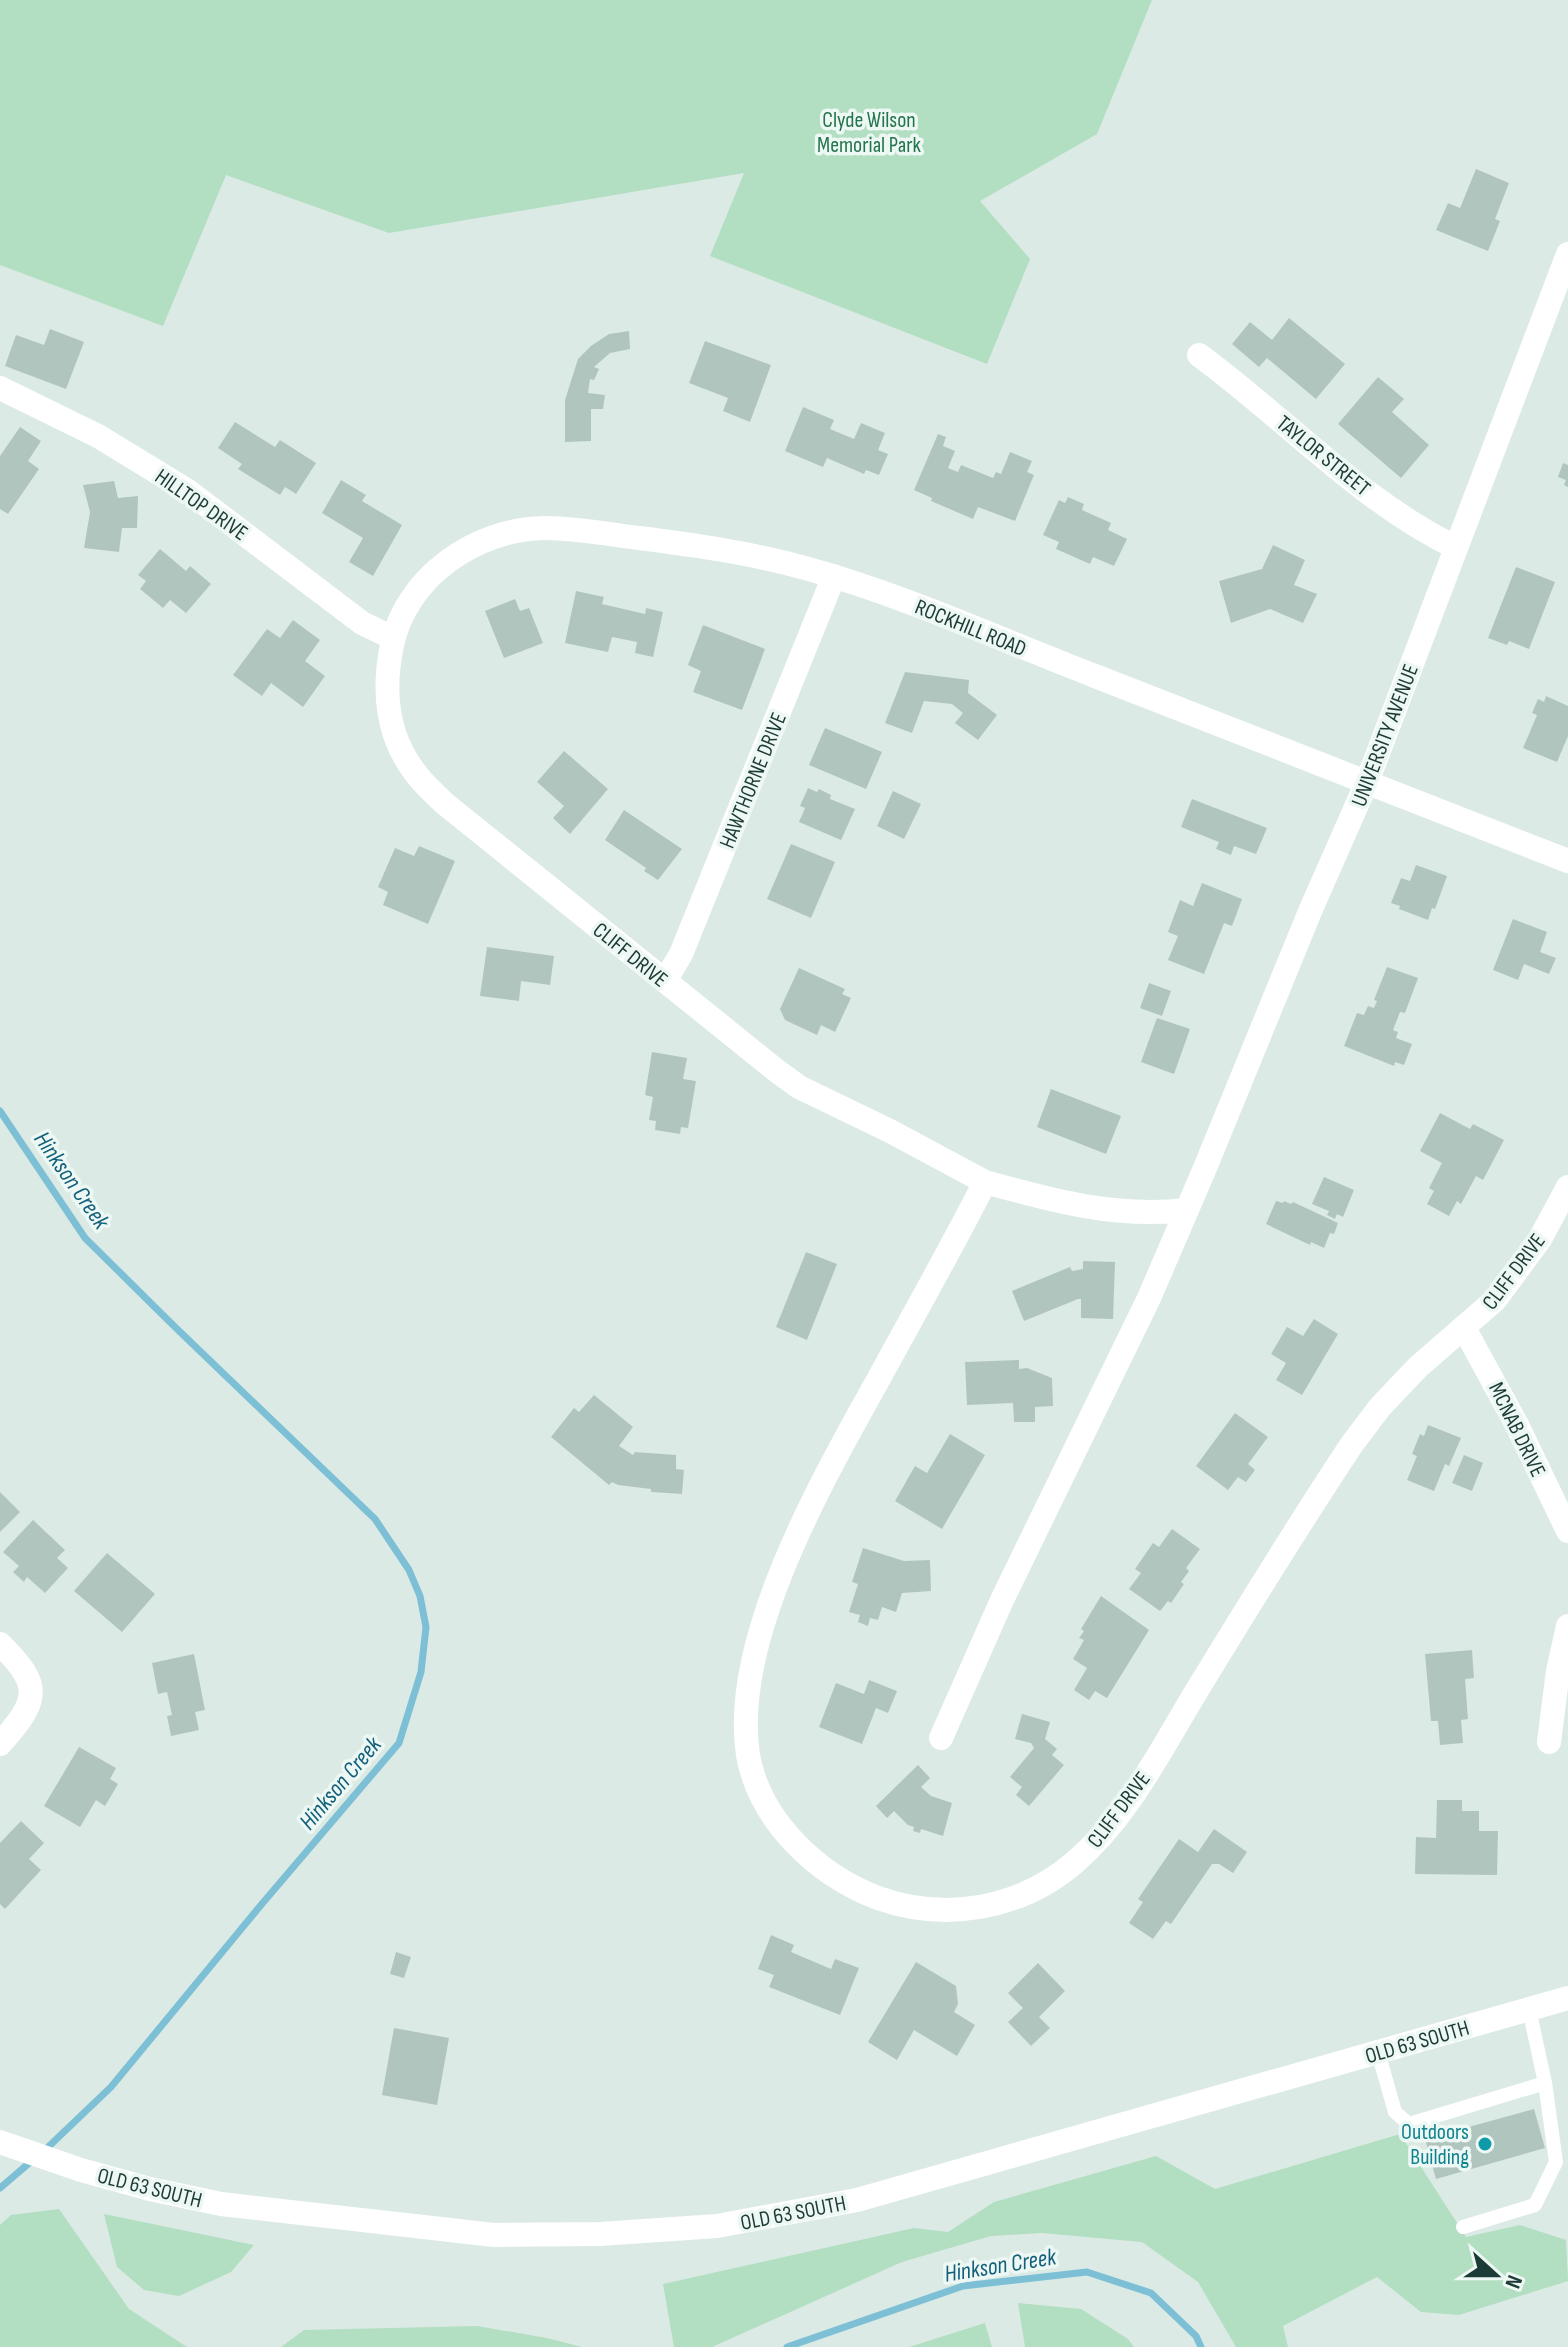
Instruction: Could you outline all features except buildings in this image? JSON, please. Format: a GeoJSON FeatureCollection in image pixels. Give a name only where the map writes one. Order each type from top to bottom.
{"type":"FeatureCollection","features":[{"type":"Feature","properties":{"kind":"street","name":"UNIVERSITY AVENUE"},"geometry":{"type":"LineString","coordinates":[[941,1738],[983,1642],[1142,1312],[1187,1210],[1317,894],[1367,782],[1568,254]]}},
{"type":"Feature","properties":{"kind":"street","name":"TAYLOR STREET"},"geometry":{"type":"LineString","coordinates":[[1199,355],[1381,501],[1431,535],[1455,547]]}},
{"type":"Feature","properties":{"kind":"street","name":"HILLTOP DRIVE"},"geometry":{"type":"LineString","coordinates":[[0,388],[98,436],[188,491],[362,623],[393,638]]}},
{"type":"Feature","properties":{"kind":"street","name":"ROCKHILL ROAD"},"geometry":{"type":"LineString","coordinates":[[393,638],[406,603],[446,563],[470,545],[500,534],[542,528],[725,550],[834,576],[919,606],[1568,861]]}},
{"type":"Feature","properties":{"kind":"street","name":"HAWTHORNE DRIVE"},"geometry":{"type":"LineString","coordinates":[[665,981],[681,954],[834,576]]}},
{"type":"Feature","properties":{"kind":"street","name":"CLIFF DRIVE"},"geometry":{"type":"LineString","coordinates":[[393,638],[386,694],[400,748],[414,771],[444,803],[630,956],[799,1087],[985,1182],[1085,1208],[1116,1212],[1187,1210]]}},
{"type":"Feature","properties":{"kind":"street","name":"CLIFF DRIVE"},"geometry":{"type":"LineString","coordinates":[[985,1182],[807,1512],[775,1592],[753,1659],[747,1695],[748,1756],[756,1784],[780,1827],[814,1861],[854,1888],[886,1901],[939,1910],[1000,1904],[1047,1884],[1100,1839],[1152,1763],[1352,1444],[1380,1407],[1418,1367],[1495,1300],[1540,1239],[1568,1187]]}},
{"type":"Feature","properties":{"kind":"street","name":"MCNAB DRIVE"},"geometry":{"type":"LineString","coordinates":[[1464,1328],[1517,1425],[1568,1531]]}},
{"type":"Feature","properties":{"kind":"street"},"geometry":{"type":"LineString","coordinates":[[1549,1742],[1558,1671],[1568,1626]]}},
{"type":"Feature","properties":{"kind":"street"},"geometry":{"type":"LineString","coordinates":[[0,1644],[29,1678],[31,1698],[25,1714],[0,1744]]}},
{"type":"Feature","properties":{"kind":"street","name":"OLD 63 SOUTH"},"geometry":{"type":"LineString","coordinates":[[0,2142],[81,2170],[221,2204],[494,2235],[600,2234],[717,2226],[857,2200],[1568,1998]]}},
{"type":"Feature","properties":{"kind":"lane"},"geometry":{"type":"LineString","coordinates":[[1463,2227],[1535,2205],[1556,2162],[1545,2083],[1529,2009]]}},
{"type":"Feature","properties":{"kind":"lane"},"geometry":{"type":"LineString","coordinates":[[1378,2052],[1395,2112],[1409,2124],[1545,2083]]}},
{"type":"Feature","properties":{"kind":"green space","name":"Clyde Wilson Memorial Park"},"geometry":{"type":"Polygon","coordinates":[[[0,0],[1152,0],[1097,134],[980,201],[1030,259],[987,364],[710,256],[744,173],[389,233],[226,175],[163,326],[0,265],[0,0]]]}},
{"type":"Feature","properties":{"kind":"green space"},"geometry":{"type":"Polygon","coordinates":[[[1400,2134],[1466,2237],[1520,2225],[1566,2240],[1568,2281],[1459,2315],[1421,2312],[1377,2277],[1283,2326],[1288,2347],[1236,2347],[1198,2282],[1142,2242],[1042,2233],[991,2236],[902,2262],[712,2347],[674,2347],[663,2284],[914,2228],[948,2232],[994,2202],[1156,2156],[1215,2189],[1400,2134]]]}},
{"type":"Feature","properties":{"kind":"green space"},"geometry":{"type":"Polygon","coordinates":[[[59,2209],[129,2309],[187,2347],[0,2347],[0,2225],[11,2215],[59,2209]]]}},
{"type":"Feature","properties":{"kind":"green space"},"geometry":{"type":"Polygon","coordinates":[[[104,2214],[254,2245],[231,2272],[179,2296],[144,2290],[117,2267],[104,2214]]]}},
{"type":"Feature","properties":{"kind":"green space"},"geometry":{"type":"Polygon","coordinates":[[[1018,2303],[1081,2309],[1128,2339],[1134,2347],[1025,2347],[1018,2303]]]}},
{"type":"Feature","properties":{"kind":"green space"},"geometry":{"type":"Polygon","coordinates":[[[985,2323],[992,2347],[909,2347],[985,2323]]]}},
{"type":"Feature","properties":{"kind":"green space"},"geometry":{"type":"Polygon","coordinates":[[[477,2326],[582,2347],[281,2347],[304,2330],[477,2326]]]}},
{"type":"Feature","properties":{"kind":"waterway","name":"Hinkson Creek"},"geometry":{"type":"LineString","coordinates":[[0,1111],[85,1238],[375,1519],[409,1570],[420,1596],[426,1627],[421,1672],[399,1743],[111,2087],[45,2150]]}},
{"type":"Feature","properties":{"kind":"waterway","name":"Hinkson Creek"},"geometry":{"type":"LineString","coordinates":[[0,2188],[35,2158]]}},
{"type":"Feature","properties":{"kind":"waterway","name":"Hinkson Creek"},"geometry":{"type":"LineString","coordinates":[[787,2347],[963,2286],[1087,2272],[1151,2293],[1196,2336],[1201,2347]]}},
{"type":"Feature","properties":{"kind":"place","name":"Outdoors Building"},"geometry":{"type":"Point","coordinates":[1485,2144]}}]}
